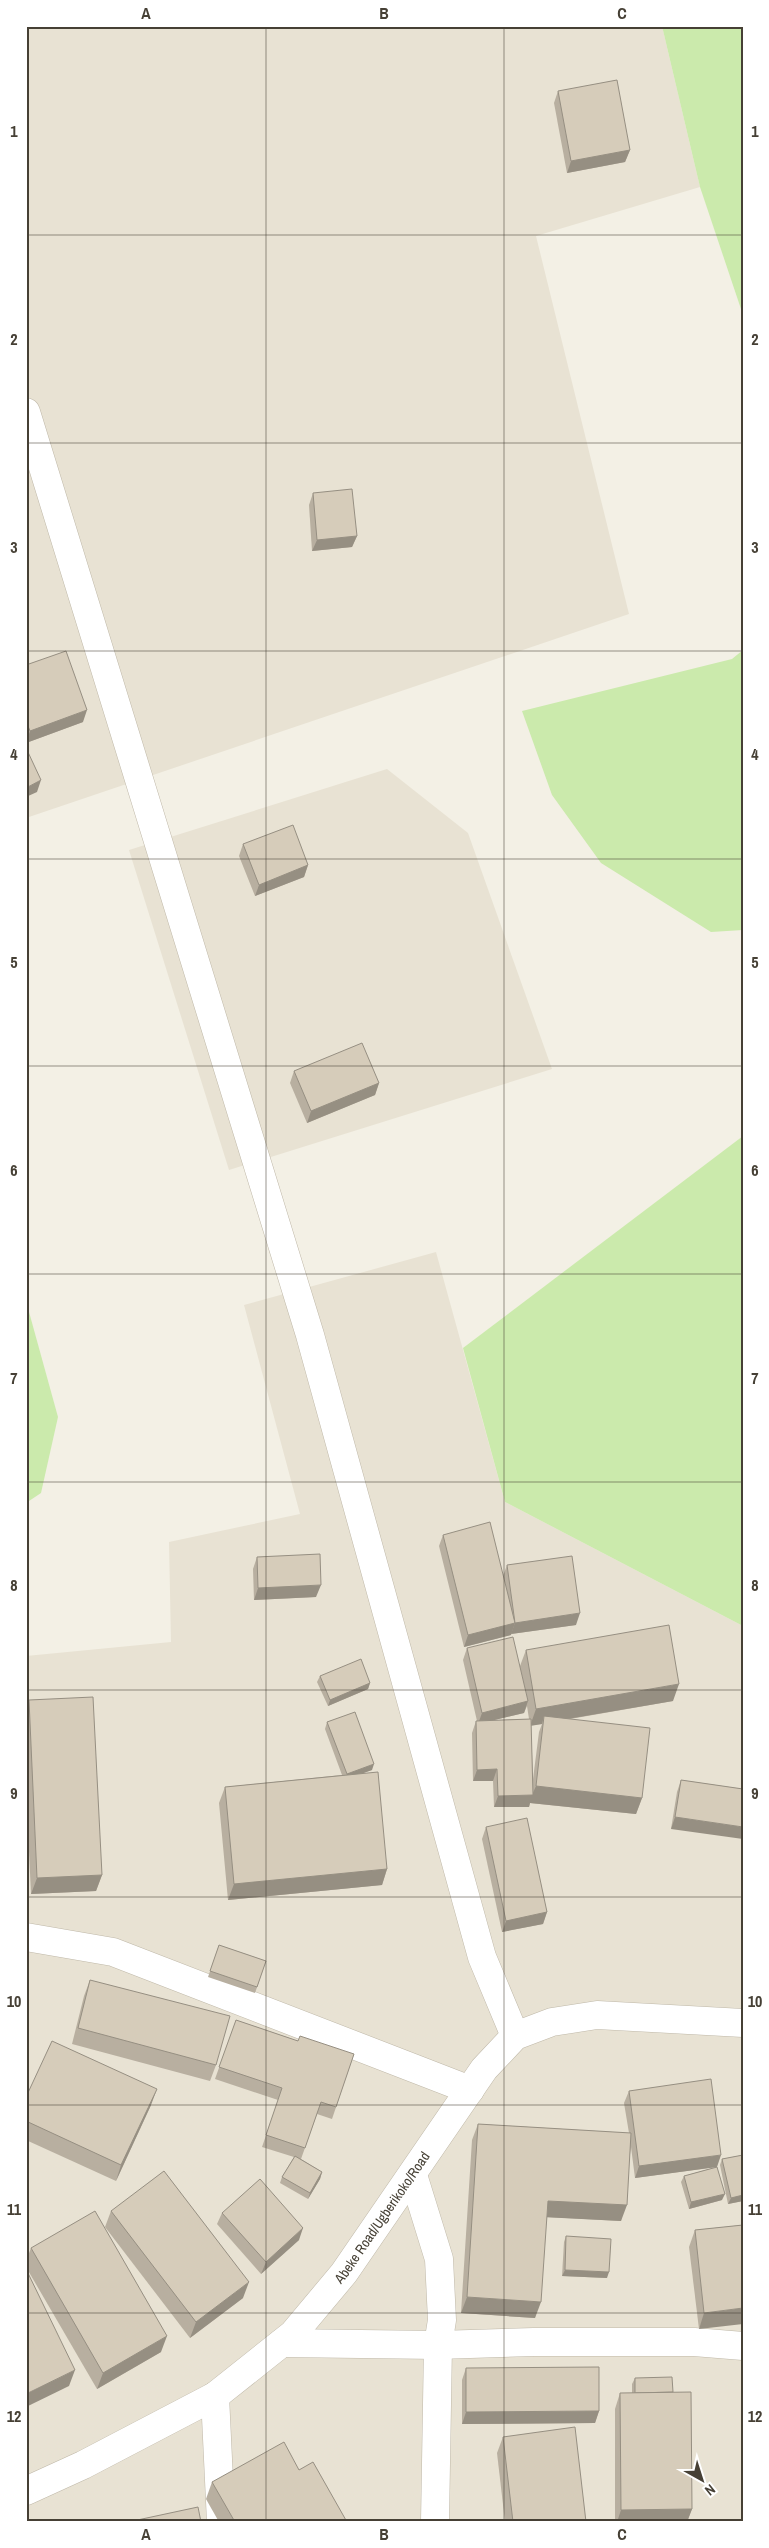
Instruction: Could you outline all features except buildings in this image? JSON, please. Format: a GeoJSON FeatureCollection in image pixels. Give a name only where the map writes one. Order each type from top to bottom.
{"type":"FeatureCollection","features":[{"type":"Feature","properties":{"kind":"street"},"geometry":{"type":"LineString","coordinates":[[26,412],[310,1335],[482,1957],[515,2036]]}},
{"type":"Feature","properties":{"kind":"street"},"geometry":{"type":"LineString","coordinates":[[26,1937],[113,1952],[470,2090]]}},
{"type":"Feature","properties":{"kind":"street","name":"Abeke Road/Ugberikoko/Road"},"geometry":{"type":"LineString","coordinates":[[26,2491],[83,2465],[215,2396],[293,2334],[344,2274],[484,2069],[515,2036],[552,2022],[597,2015],[743,2023]]}},
{"type":"Feature","properties":{"kind":"street"},"geometry":{"type":"LineString","coordinates":[[413,2175],[439,2259],[442,2320],[438,2345],[435,2522]]}},
{"type":"Feature","properties":{"kind":"street"},"geometry":{"type":"LineString","coordinates":[[282,2343],[438,2345],[553,2342],[694,2342],[743,2346]]}},
{"type":"Feature","properties":{"kind":"street"},"geometry":{"type":"LineString","coordinates":[[215,2396],[221,2522]]}},
{"type":"Feature","properties":{"kind":"shaded area"},"geometry":{"type":"Polygon","coordinates":[[[26,26],[662,26],[700,187],[536,236],[629,614],[26,818],[26,26]]]}},
{"type":"Feature","properties":{"kind":"shaded area"},"geometry":{"type":"Polygon","coordinates":[[[387,769],[468,833],[552,1069],[229,1170],[129,850],[387,769]]]}},
{"type":"Feature","properties":{"kind":"shaded area"},"geometry":{"type":"Polygon","coordinates":[[[436,1252],[505,1502],[743,1626],[743,2522],[26,2522],[26,1656],[171,1642],[169,1542],[300,1514],[244,1305],[436,1252]]]}},
{"type":"Feature","properties":{"kind":"green space"},"geometry":{"type":"Polygon","coordinates":[[[662,26],[743,26],[743,315],[700,187],[662,26]]]}},
{"type":"Feature","properties":{"kind":"green space"},"geometry":{"type":"Polygon","coordinates":[[[743,650],[743,930],[711,932],[601,863],[552,795],[522,711],[732,659],[743,650]]]}},
{"type":"Feature","properties":{"kind":"green space"},"geometry":{"type":"Polygon","coordinates":[[[743,1136],[743,1626],[505,1502],[463,1348],[743,1136]]]}},
{"type":"Feature","properties":{"kind":"green space"},"geometry":{"type":"Polygon","coordinates":[[[26,1301],[58,1417],[41,1493],[26,1503],[26,1301]]]}}]}
